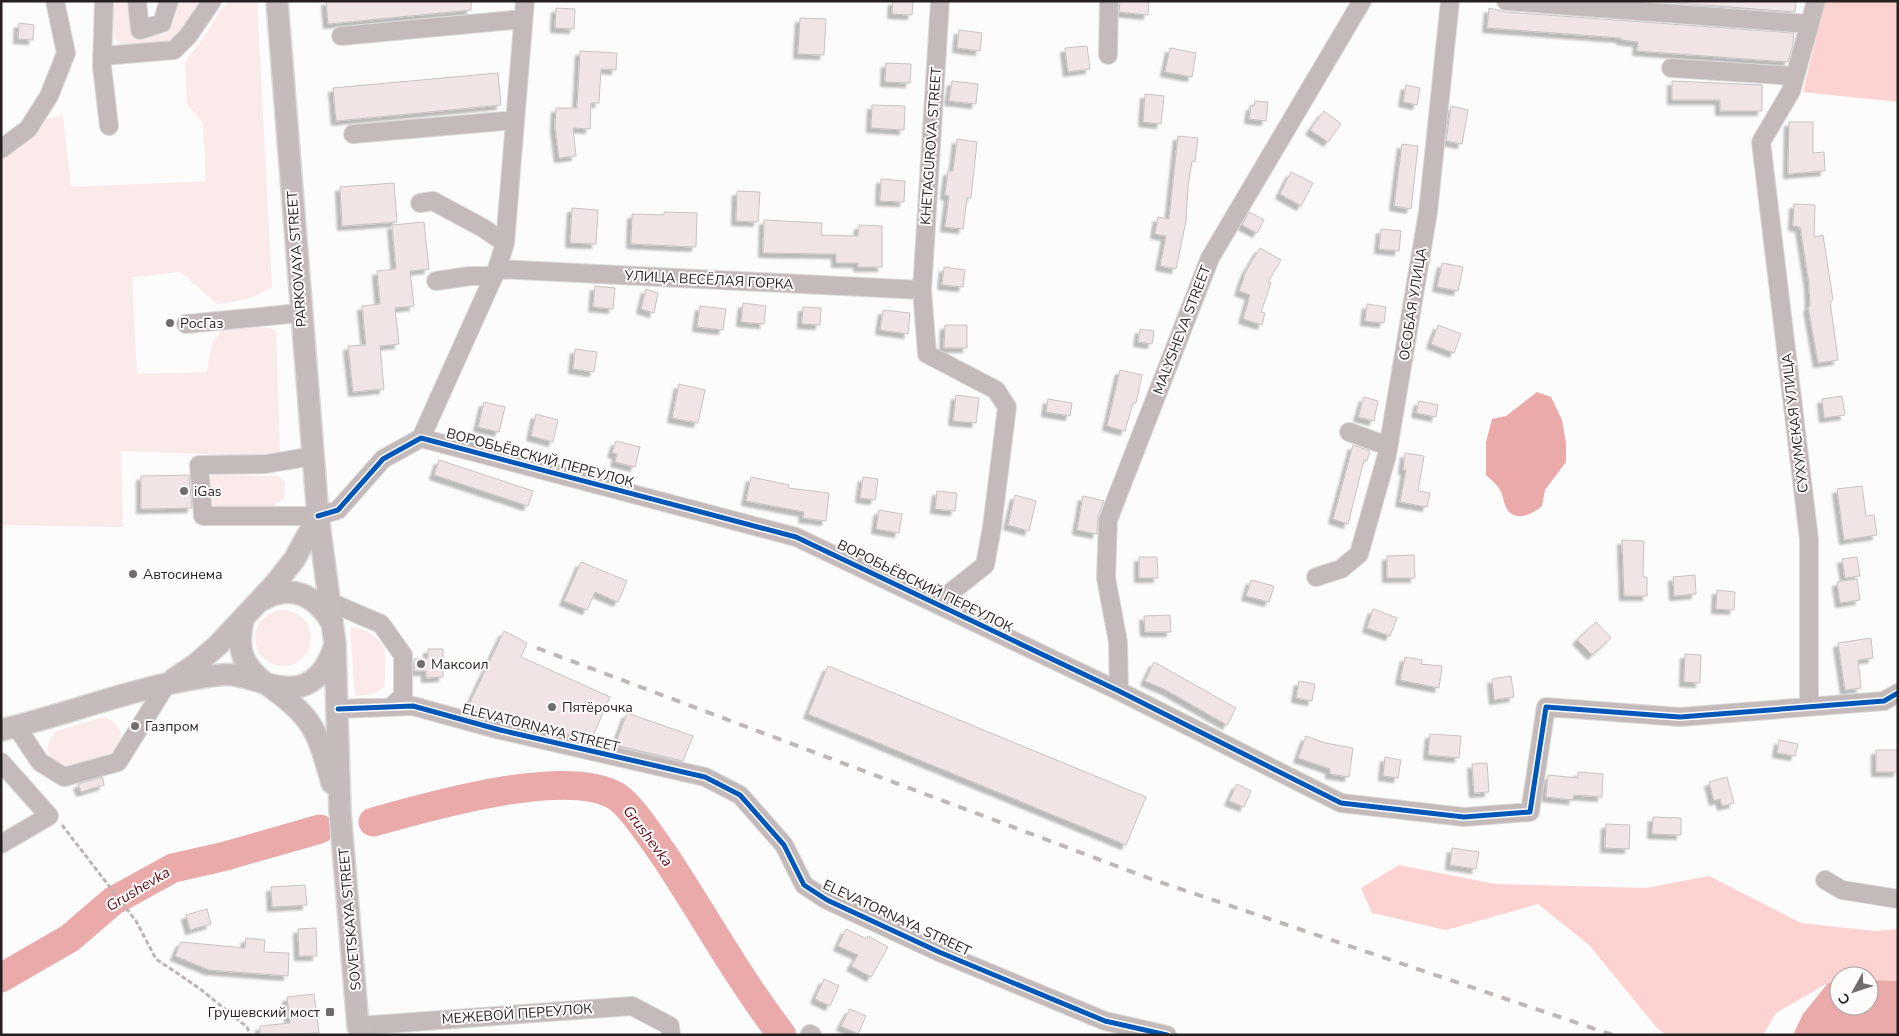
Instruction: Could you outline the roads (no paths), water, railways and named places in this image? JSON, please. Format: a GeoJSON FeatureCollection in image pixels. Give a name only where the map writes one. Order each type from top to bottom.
{"type":"FeatureCollection","features":[{"type":"Feature","properties":{"kind":"main road","name":"PARKOVAYA STREET"},"geometry":{"type":"LineString","coordinates":[[277,1],[300,313],[318,516],[330,602]]}},
{"type":"Feature","properties":{"kind":"main road"},"geometry":{"type":"LineString","coordinates":[[166,685],[195,665],[274,585],[294,560],[318,516]]}},
{"type":"Feature","properties":{"kind":"main road"},"geometry":{"type":"LineString","coordinates":[[9,728],[166,685],[233,674],[283,688],[302,686],[318,677],[330,662],[334,635],[324,609],[309,597],[291,592],[273,594],[250,610],[239,636],[241,654],[250,670],[265,682]]}},
{"type":"Feature","properties":{"kind":"main road","name":"SOVETSKAYA STREET"},"geometry":{"type":"LineString","coordinates":[[330,602],[334,635],[338,709],[340,812],[359,1032]]}},
{"type":"Feature","properties":{"kind":"main road","name":"SOVETSKAYA STREET"},"geometry":{"type":"LineString","coordinates":[[265,682],[283,694],[305,716],[314,731],[340,812]]}},
{"type":"Feature","properties":{"kind":"street"},"geometry":{"type":"LineString","coordinates":[[1,149],[28,130],[49,96],[66,53],[55,1]]}},
{"type":"Feature","properties":{"kind":"street"},"geometry":{"type":"LineString","coordinates":[[104,1],[102,56],[109,126]]}},
{"type":"Feature","properties":{"kind":"street"},"geometry":{"type":"LineString","coordinates":[[137,1],[140,30],[162,23],[169,1]]}},
{"type":"Feature","properties":{"kind":"street"},"geometry":{"type":"LineString","coordinates":[[102,56],[174,50],[188,36],[212,1]]}},
{"type":"Feature","properties":{"kind":"street"},"geometry":{"type":"LineString","coordinates":[[313,456],[266,464],[199,465],[203,516],[318,516],[338,510],[383,458],[421,438],[496,273],[505,244],[525,1]]}},
{"type":"Feature","properties":{"kind":"street","name":"KHETAGUROVA STREET"},"geometry":{"type":"LineString","coordinates":[[936,604],[985,564],[992,527],[1007,408],[996,390],[927,354],[922,290],[940,1]]}},
{"type":"Feature","properties":{"kind":"street"},"geometry":{"type":"LineString","coordinates":[[1108,55],[1109,1]]}},
{"type":"Feature","properties":{"kind":"street","name":"MALYSHEVA STREET"},"geometry":{"type":"LineString","coordinates":[[1119,691],[1118,642],[1106,578],[1108,520],[1210,258],[1362,1]]}},
{"type":"Feature","properties":{"kind":"street","name":"ОСОБАЯ УЛИЦА"},"geometry":{"type":"LineString","coordinates":[[1316,577],[1341,569],[1359,554],[1388,455],[1428,212],[1450,1]]}},
{"type":"Feature","properties":{"kind":"street"},"geometry":{"type":"LineString","coordinates":[[1506,1],[1809,24]]}},
{"type":"Feature","properties":{"kind":"street"},"geometry":{"type":"LineString","coordinates":[[1671,68],[1795,76],[1816,1]]}},
{"type":"Feature","properties":{"kind":"street"},"geometry":{"type":"LineString","coordinates":[[341,36],[523,19]]}},
{"type":"Feature","properties":{"kind":"street","name":"СУХУМСКАЯ УЛИЦА"},"geometry":{"type":"LineString","coordinates":[[1795,76],[1791,91],[1761,142],[1809,539],[1809,706]]}},
{"type":"Feature","properties":{"kind":"street"},"geometry":{"type":"LineString","coordinates":[[353,134],[515,120]]}},
{"type":"Feature","properties":{"kind":"street"},"geometry":{"type":"LineString","coordinates":[[420,203],[433,201],[505,244]]}},
{"type":"Feature","properties":{"kind":"street","name":"УЛИЦА ВЕСЁЛАЯ ГОРКА"},"geometry":{"type":"LineString","coordinates":[[436,281],[496,273],[922,290]]}},
{"type":"Feature","properties":{"kind":"street"},"geometry":{"type":"LineString","coordinates":[[186,324],[300,313]]}},
{"type":"Feature","properties":{"kind":"street"},"geometry":{"type":"LineString","coordinates":[[1349,432],[1388,446]]}},
{"type":"Feature","properties":{"kind":"street","name":"ВОРОБЬЁВСКИЙ ПЕРЕУЛОК"},"geometry":{"type":"LineString","coordinates":[[421,438],[796,537],[1119,691],[1341,803],[1464,817],[1530,812],[1546,708],[1680,717],[1809,706]]}},
{"type":"Feature","properties":{"kind":"street"},"geometry":{"type":"LineString","coordinates":[[330,602],[381,624],[403,655],[403,696],[392,707]]}},
{"type":"Feature","properties":{"kind":"street"},"geometry":{"type":"LineString","coordinates":[[9,728],[40,762],[64,777],[118,762],[166,685]]}},
{"type":"Feature","properties":{"kind":"street"},"geometry":{"type":"LineString","coordinates":[[1809,706],[1884,701],[1898,693]]}},
{"type":"Feature","properties":{"kind":"street","name":"ELEVATORNAYA STREET"},"geometry":{"type":"LineString","coordinates":[[338,709],[413,706],[500,730],[705,777],[740,795],[784,845],[804,885],[827,900],[1103,1028],[1167,1035]]}},
{"type":"Feature","properties":{"kind":"street"},"geometry":{"type":"LineString","coordinates":[[1,762],[49,816],[1,844]]}},
{"type":"Feature","properties":{"kind":"street"},"geometry":{"type":"LineString","coordinates":[[1825,880],[1842,890],[1898,899]]}},
{"type":"Feature","properties":{"kind":"street","name":"МЕЖЕВОЙ ПЕРЕУЛОК"},"geometry":{"type":"LineString","coordinates":[[359,1032],[632,1006],[671,1030]]}},
{"type":"Feature","properties":{"kind":"waterway","name":"Grushevka"},"geometry":{"type":"LineString","coordinates":[[373,822],[461,799],[532,787],[565,785],[593,788],[616,796],[635,815],[664,855],[736,969],[782,1035]]}},
{"type":"Feature","properties":{"kind":"waterway","name":"Grushevka"},"geometry":{"type":"LineString","coordinates":[[1,978],[70,938],[113,901],[173,868],[222,857],[320,829]]}},
{"type":"Feature","properties":{"kind":"railway"},"geometry":{"type":"LineString","coordinates":[[537,648],[1151,879],[1613,1035]]}},
{"type":"Feature","properties":{"kind":"place","name":"РосГаз"},"geometry":{"type":"Point","coordinates":[170,323]}},
{"type":"Feature","properties":{"kind":"place","name":"iGas"},"geometry":{"type":"Point","coordinates":[184,491]}},
{"type":"Feature","properties":{"kind":"place","name":"Автосинема"},"geometry":{"type":"Point","coordinates":[133,574]}},
{"type":"Feature","properties":{"kind":"place","name":"Максоил"},"geometry":{"type":"Point","coordinates":[421,664]}},
{"type":"Feature","properties":{"kind":"place","name":"Пятёрочка"},"geometry":{"type":"Point","coordinates":[552,707]}},
{"type":"Feature","properties":{"kind":"place","name":"Газпром"},"geometry":{"type":"Point","coordinates":[135,726]}},
{"type":"Feature","properties":{"kind":"place","name":"Грушевский мост"},"geometry":{"type":"Point","coordinates":[330,1012]}}]}
